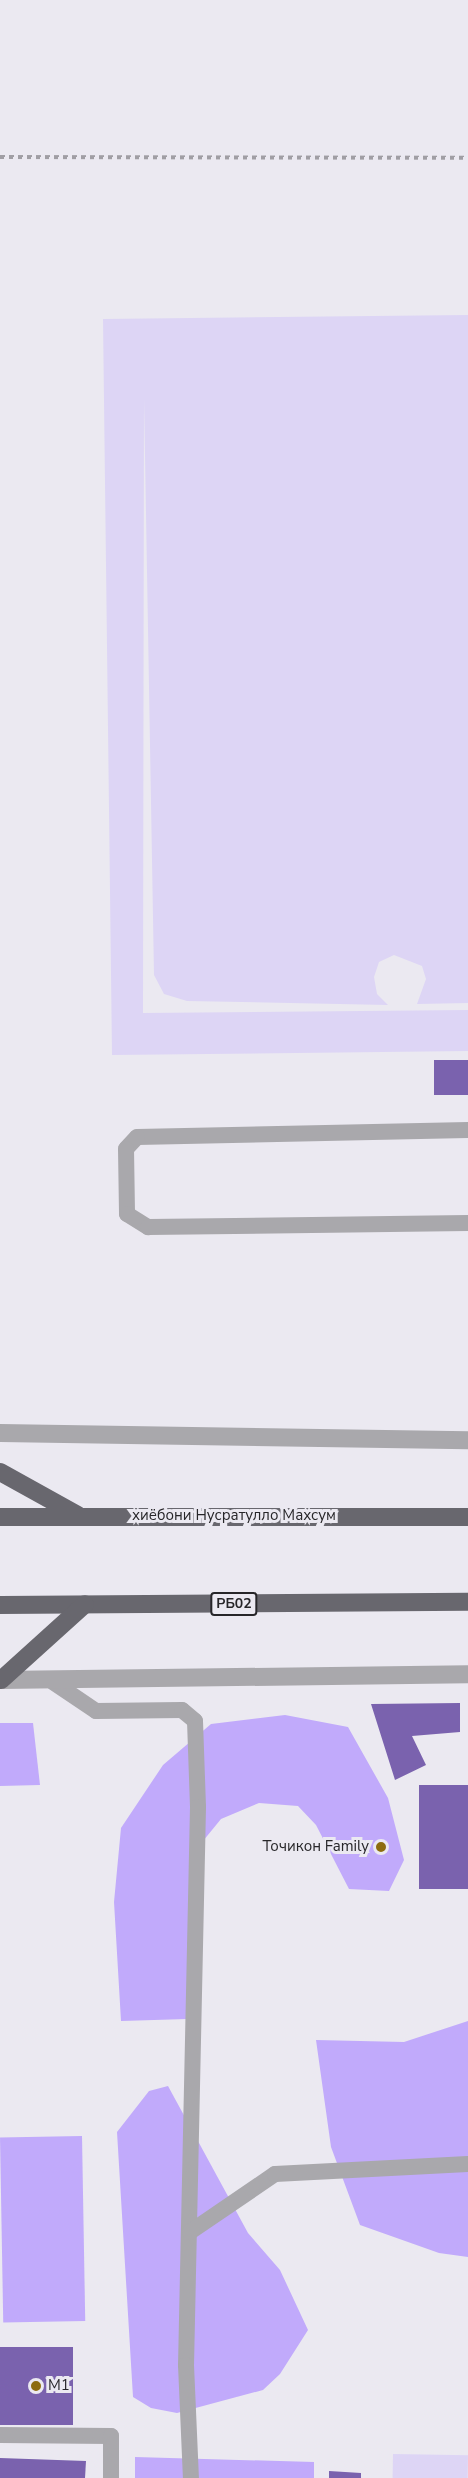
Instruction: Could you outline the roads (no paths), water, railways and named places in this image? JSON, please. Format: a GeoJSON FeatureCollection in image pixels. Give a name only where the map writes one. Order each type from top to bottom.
{"type":"FeatureCollection","features":[{"type":"Feature","properties":{"kind":"highway"},"geometry":{"type":"LineString","coordinates":[[0,1472],[79,1516]]}},
{"type":"Feature","properties":{"kind":"highway","name":"хиёбони Нусратулло Махсум"},"geometry":{"type":"LineString","coordinates":[[0,1517],[468,1517]]}},
{"type":"Feature","properties":{"kind":"highway","name":"РБ02"},"geometry":{"type":"LineString","coordinates":[[0,1605],[468,1602]]}},
{"type":"Feature","properties":{"kind":"highway"},"geometry":{"type":"LineString","coordinates":[[1,1680],[85,1604]]}},
{"type":"Feature","properties":{"kind":"street"},"geometry":{"type":"LineString","coordinates":[[0,1433],[468,1440]]}},
{"type":"Feature","properties":{"kind":"street"},"geometry":{"type":"LineString","coordinates":[[1,1680],[53,1682],[468,1674]]}},
{"type":"Feature","properties":{"kind":"lane"},"geometry":{"type":"LineString","coordinates":[[468,1130],[136,1137],[126,1149],[127,1214],[148,1227],[468,1223]]}},
{"type":"Feature","properties":{"kind":"lane"},"geometry":{"type":"LineString","coordinates":[[53,1682],[96,1711],[182,1710],[195,1721],[190,2232],[186,2365],[191,2478]]}},
{"type":"Feature","properties":{"kind":"lane"},"geometry":{"type":"LineString","coordinates":[[190,2232],[275,2174],[468,2164]]}},
{"type":"Feature","properties":{"kind":"lane"},"geometry":{"type":"LineString","coordinates":[[0,2435],[111,2436],[111,2478]]}},
{"type":"Feature","properties":{"kind":"place","name":"Точикон Family"},"geometry":{"type":"Point","coordinates":[381,1847]}},
{"type":"Feature","properties":{"kind":"place","name":"М1"},"geometry":{"type":"Point","coordinates":[36,2386]}}]}
